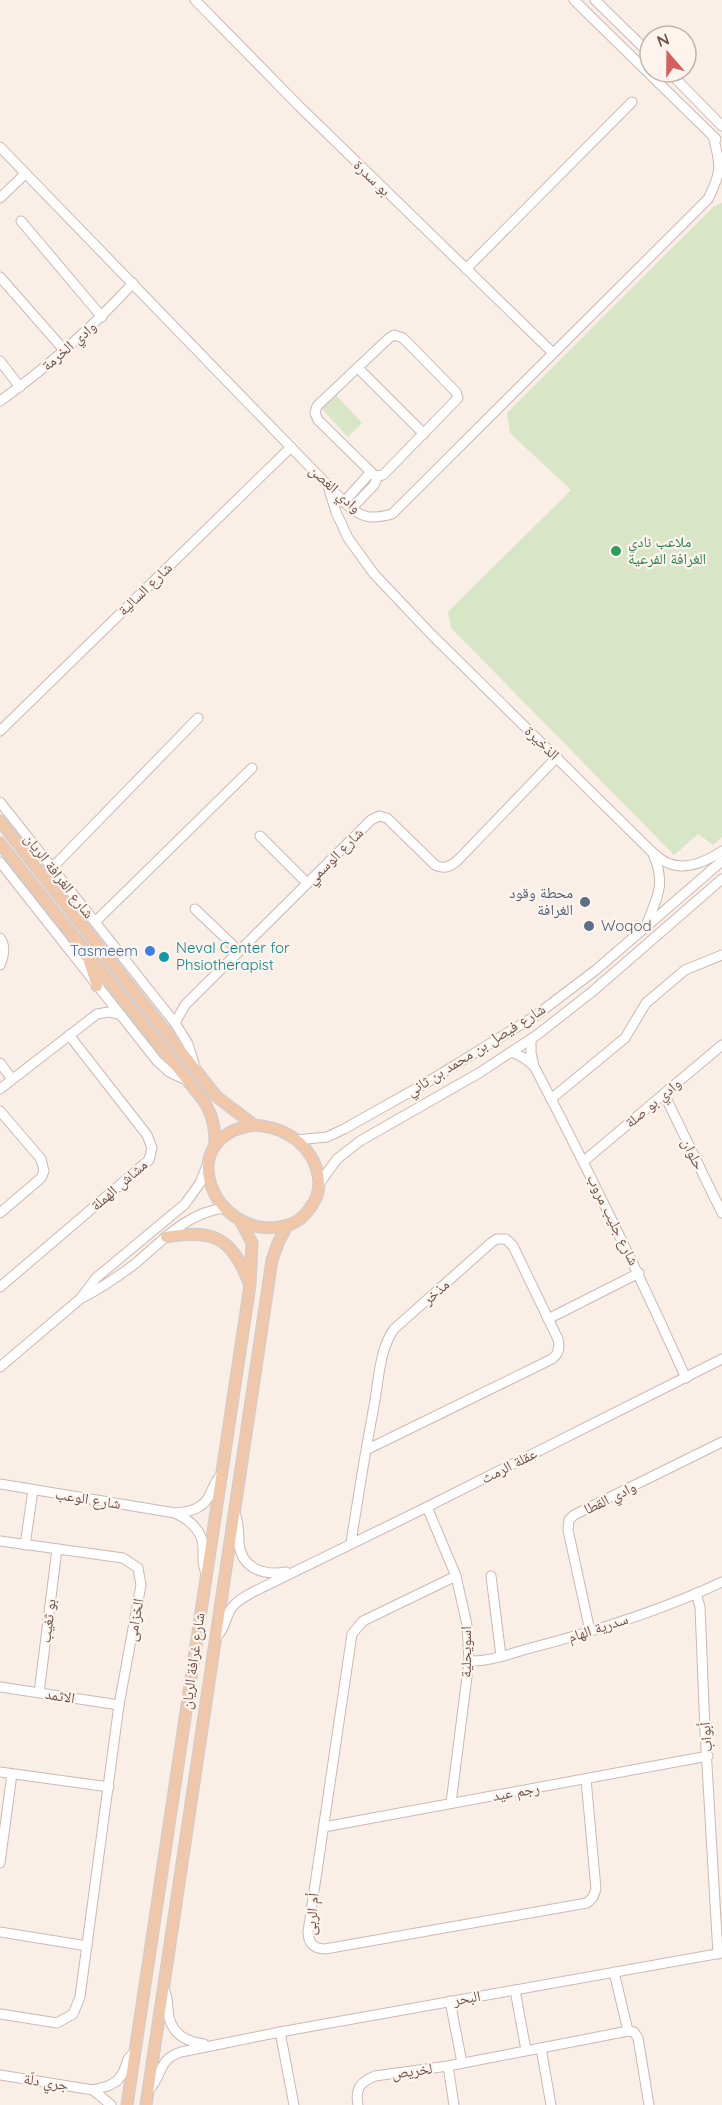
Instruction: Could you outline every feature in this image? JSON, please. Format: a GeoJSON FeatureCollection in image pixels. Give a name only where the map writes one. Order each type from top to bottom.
{"type":"FeatureCollection","features":[{"type":"Feature","properties":{"kind":"main road","name":"شارع الغرافة الريان"},"geometry":{"type":"LineString","coordinates":[[0,821],[195,1070],[218,1097],[254,1125]]}},
{"type":"Feature","properties":{"kind":"main road","name":"شارع الغرافة الريان"},"geometry":{"type":"LineString","coordinates":[[0,843],[203,1100],[215,1126],[215,1146]]}},
{"type":"Feature","properties":{"kind":"main road"},"geometry":{"type":"LineString","coordinates":[[87,955],[100,989]]}},
{"type":"Feature","properties":{"kind":"main road"},"geometry":{"type":"LineString","coordinates":[[254,1125],[280,1130],[296,1140],[315,1163],[319,1184],[314,1204],[300,1219],[287,1226],[263,1227],[240,1220],[214,1195],[210,1186],[208,1163],[215,1146],[230,1131],[254,1125]]}},
{"type":"Feature","properties":{"kind":"main road","name":"شارع غرافة الريان"},"geometry":{"type":"LineString","coordinates":[[127,2105],[250,1285],[252,1243],[240,1220]]}},
{"type":"Feature","properties":{"kind":"main road","name":"شارع غرافة الريان"},"geometry":{"type":"LineString","coordinates":[[147,2105],[236,1516],[272,1260],[287,1226]]}},
{"type":"Feature","properties":{"kind":"main road"},"geometry":{"type":"LineString","coordinates":[[166,1238],[193,1234],[210,1236],[218,1240],[237,1255],[250,1285]]}},
{"type":"Feature","properties":{"kind":"street"},"geometry":{"type":"LineString","coordinates":[[574,0],[722,146]]}},
{"type":"Feature","properties":{"kind":"street"},"geometry":{"type":"LineString","coordinates":[[595,0],[638,42]]}},
{"type":"Feature","properties":{"kind":"street","name":"بو سدرة"},"geometry":{"type":"LineString","coordinates":[[200,2],[298,106],[553,352]]}},
{"type":"Feature","properties":{"kind":"street"},"geometry":{"type":"LineString","coordinates":[[681,84],[722,126]]}},
{"type":"Feature","properties":{"kind":"street"},"geometry":{"type":"LineString","coordinates":[[466,269],[632,102]]}},
{"type":"Feature","properties":{"kind":"street","name":"وادي الغصن"},"geometry":{"type":"LineString","coordinates":[[0,147],[348,506],[357,514],[376,518],[392,514],[708,199],[718,182],[720,170],[713,136]]}},
{"type":"Feature","properties":{"kind":"street"},"geometry":{"type":"LineString","coordinates":[[0,198],[25,174]]}},
{"type":"Feature","properties":{"kind":"street","name":"وادي الغصن"},"geometry":{"type":"LineString","coordinates":[[708,199],[722,194]]}},
{"type":"Feature","properties":{"kind":"street"},"geometry":{"type":"LineString","coordinates":[[21,221],[102,317]]}},
{"type":"Feature","properties":{"kind":"street"},"geometry":{"type":"LineString","coordinates":[[0,277],[65,351]]}},
{"type":"Feature","properties":{"kind":"street","name":"وادي الخرمة"},"geometry":{"type":"LineString","coordinates":[[0,401],[65,351],[133,284]]}},
{"type":"Feature","properties":{"kind":"street"},"geometry":{"type":"LineString","coordinates":[[398,335],[458,396],[456,402],[424,434],[383,475],[374,475],[318,420],[315,413],[318,406],[391,336],[398,335]]}},
{"type":"Feature","properties":{"kind":"street"},"geometry":{"type":"LineString","coordinates":[[0,361],[20,387]]}},
{"type":"Feature","properties":{"kind":"street"},"geometry":{"type":"LineString","coordinates":[[358,368],[424,434]]}},
{"type":"Feature","properties":{"kind":"street","name":"شارع السالية"},"geometry":{"type":"LineString","coordinates":[[0,731],[291,447]]}},
{"type":"Feature","properties":{"kind":"street"},"geometry":{"type":"LineString","coordinates":[[348,506],[374,485],[374,475]]}},
{"type":"Feature","properties":{"kind":"street","name":"الذخيرة"},"geometry":{"type":"LineString","coordinates":[[328,485],[342,525],[360,556],[374,574],[431,634],[652,852],[668,863],[681,866],[699,864],[722,851]]}},
{"type":"Feature","properties":{"kind":"street"},"geometry":{"type":"LineString","coordinates":[[52,868],[198,718]]}},
{"type":"Feature","properties":{"kind":"street","name":"شارع الوسمي"},"geometry":{"type":"LineString","coordinates":[[175,1023],[185,1005],[371,820],[380,816],[387,818],[435,865],[449,866],[459,859],[557,757]]}},
{"type":"Feature","properties":{"kind":"street"},"geometry":{"type":"LineString","coordinates":[[95,922],[252,768]]}},
{"type":"Feature","properties":{"kind":"street","name":"شارع الغرافة الريان"},"geometry":{"type":"LineString","coordinates":[[0,802],[175,1023],[192,1052],[195,1070]]}},
{"type":"Feature","properties":{"kind":"street"},"geometry":{"type":"LineString","coordinates":[[260,836],[307,884]]}},
{"type":"Feature","properties":{"kind":"street","name":"الذخيرة"},"geometry":{"type":"LineString","coordinates":[[646,927],[662,882],[660,868],[652,852]]}},
{"type":"Feature","properties":{"kind":"street","name":"شارع فيصل بن محمد بن ثاني"},"geometry":{"type":"LineString","coordinates":[[296,1140],[327,1137],[344,1129],[510,1032],[597,969],[722,861]]}},
{"type":"Feature","properties":{"kind":"street","name":"شارع الغرافة الريان"},"geometry":{"type":"LineString","coordinates":[[0,862],[4,872],[161,1065],[186,1080]]}},
{"type":"Feature","properties":{"kind":"street","name":"شارع فيصل بن محمد بن ثاني"},"geometry":{"type":"LineString","coordinates":[[319,1184],[346,1150],[531,1039],[593,991],[722,879]]}},
{"type":"Feature","properties":{"kind":"street"},"geometry":{"type":"LineString","coordinates":[[195,909],[239,951]]}},
{"type":"Feature","properties":{"kind":"street"},"geometry":{"type":"LineString","coordinates":[[0,938],[3,942],[4,958],[0,965]]}},
{"type":"Feature","properties":{"kind":"street"},"geometry":{"type":"LineString","coordinates":[[551,1099],[625,1038],[646,1003],[685,970],[722,955]]}},
{"type":"Feature","properties":{"kind":"street"},"geometry":{"type":"LineString","coordinates":[[0,1089],[97,1014],[102,1004],[100,989]]}},
{"type":"Feature","properties":{"kind":"street"},"geometry":{"type":"LineString","coordinates":[[97,1014],[109,1012],[121,1015]]}},
{"type":"Feature","properties":{"kind":"street","name":"مشاش الهملة"},"geometry":{"type":"LineString","coordinates":[[0,1287],[149,1160],[152,1148],[147,1135],[69,1035]]}},
{"type":"Feature","properties":{"kind":"street","name":"شارع جليب مروب"},"geometry":{"type":"LineString","coordinates":[[531,1039],[534,1066],[639,1273],[686,1378]]}},
{"type":"Feature","properties":{"kind":"street","name":"وادي بو صلة"},"geometry":{"type":"LineString","coordinates":[[584,1161],[722,1045]]}},
{"type":"Feature","properties":{"kind":"street"},"geometry":{"type":"LineString","coordinates":[[512,1052],[534,1066]]}},
{"type":"Feature","properties":{"kind":"street"},"geometry":{"type":"LineString","coordinates":[[0,1063],[12,1079]]}},
{"type":"Feature","properties":{"kind":"street","name":"حلوان"},"geometry":{"type":"LineString","coordinates":[[664,1094],[722,1213]]}},
{"type":"Feature","properties":{"kind":"street"},"geometry":{"type":"LineString","coordinates":[[0,1111],[41,1159],[44,1171],[40,1178],[0,1213]]}},
{"type":"Feature","properties":{"kind":"street"},"geometry":{"type":"LineString","coordinates":[[80,1299],[96,1278],[185,1204],[200,1183],[208,1163]]}},
{"type":"Feature","properties":{"kind":"street"},"geometry":{"type":"LineString","coordinates":[[0,1367],[80,1299],[121,1274],[196,1216],[209,1210],[225,1208]]}},
{"type":"Feature","properties":{"kind":"street","name":"مذخر"},"geometry":{"type":"LineString","coordinates":[[351,1543],[366,1450],[382,1361],[389,1336],[492,1242],[501,1238],[510,1242],[560,1345],[557,1354],[552,1359],[366,1450]]}},
{"type":"Feature","properties":{"kind":"street"},"geometry":{"type":"LineString","coordinates":[[113,1264],[121,1274]]}},
{"type":"Feature","properties":{"kind":"street"},"geometry":{"type":"LineString","coordinates":[[548,1318],[639,1273]]}},
{"type":"Feature","properties":{"kind":"street","name":"عقلة الرمث"},"geometry":{"type":"LineString","coordinates":[[217,1636],[224,1629],[228,1615],[237,1601],[295,1570],[427,1507],[722,1359]]}},
{"type":"Feature","properties":{"kind":"street","name":"وادي القطا"},"geometry":{"type":"LineString","coordinates":[[590,1631],[568,1530],[569,1520],[574,1515],[722,1442]]}},
{"type":"Feature","properties":{"kind":"street","name":"شارع الوعب"},"geometry":{"type":"LineString","coordinates":[[0,1485],[175,1513],[187,1512],[201,1506],[209,1498],[215,1482],[221,1475]]}},
{"type":"Feature","properties":{"kind":"street"},"geometry":{"type":"LineString","coordinates":[[25,1545],[33,1490]]}},
{"type":"Feature","properties":{"kind":"street","name":"اسويحلية"},"geometry":{"type":"LineString","coordinates":[[427,1507],[456,1576],[466,1625],[469,1661],[452,1803]]}},
{"type":"Feature","properties":{"kind":"street","name":"شارع الوعب"},"geometry":{"type":"LineString","coordinates":[[175,1513],[187,1519],[198,1531],[203,1547],[202,1563],[206,1573]]}},
{"type":"Feature","properties":{"kind":"street","name":"عقلة الرمث"},"geometry":{"type":"LineString","coordinates":[[236,1516],[240,1549],[249,1564],[260,1572],[268,1574],[295,1570]]}},
{"type":"Feature","properties":{"kind":"street","name":"الخزامى"},"geometry":{"type":"LineString","coordinates":[[0,1542],[123,1558],[138,1568],[141,1585],[119,1705],[80,1997],[73,2014],[57,2023],[0,2014]]}},
{"type":"Feature","properties":{"kind":"street","name":"بو ثغيب"},"geometry":{"type":"LineString","coordinates":[[39,1692],[57,1549]]}},
{"type":"Feature","properties":{"kind":"street","name":"أم الربى"},"geometry":{"type":"LineString","coordinates":[[456,1576],[363,1621],[352,1634],[308,1932],[309,1942],[316,1948],[325,1949],[583,1905],[593,1897],[596,1889],[586,1779]]}},
{"type":"Feature","properties":{"kind":"street"},"geometry":{"type":"LineString","coordinates":[[491,1576],[501,1656]]}},
{"type":"Feature","properties":{"kind":"street","name":"سدرية الهام"},"geometry":{"type":"LineString","coordinates":[[469,1661],[501,1656],[590,1631],[722,1582]]}},
{"type":"Feature","properties":{"kind":"street","name":"أبواب"},"geometry":{"type":"LineString","coordinates":[[696,1593],[700,1607],[705,1731],[718,1879],[720,1954]]}},
{"type":"Feature","properties":{"kind":"street","name":"الاثمد"},"geometry":{"type":"LineString","coordinates":[[0,1687],[119,1705]]}},
{"type":"Feature","properties":{"kind":"street","name":"رجم عيد"},"geometry":{"type":"LineString","coordinates":[[324,1827],[708,1756]]}},
{"type":"Feature","properties":{"kind":"street"},"geometry":{"type":"LineString","coordinates":[[0,1772],[109,1787]]}},
{"type":"Feature","properties":{"kind":"street"},"geometry":{"type":"LineString","coordinates":[[0,1863],[12,1774]]}},
{"type":"Feature","properties":{"kind":"street"},"geometry":{"type":"LineString","coordinates":[[0,1932],[87,1946]]}},
{"type":"Feature","properties":{"kind":"street","name":"البحر"},"geometry":{"type":"LineString","coordinates":[[149,2090],[160,2068],[170,2057],[182,2052],[450,2001],[720,1954]]}},
{"type":"Feature","properties":{"kind":"street"},"geometry":{"type":"LineString","coordinates":[[615,1972],[628,2031]]}},
{"type":"Feature","properties":{"kind":"street","name":"البحر"},"geometry":{"type":"LineString","coordinates":[[164,1989],[168,2000],[169,2019],[175,2031],[193,2043],[213,2045]]}},
{"type":"Feature","properties":{"kind":"street"},"geometry":{"type":"LineString","coordinates":[[515,1990],[526,2050]]}},
{"type":"Feature","properties":{"kind":"street"},"geometry":{"type":"LineString","coordinates":[[450,2001],[462,2063]]}},
{"type":"Feature","properties":{"kind":"street"},"geometry":{"type":"LineString","coordinates":[[448,2066],[628,2031],[634,2032],[638,2038],[650,2105]]}},
{"type":"Feature","properties":{"kind":"street"},"geometry":{"type":"LineString","coordinates":[[280,2032],[294,2105]]}},
{"type":"Feature","properties":{"kind":"street"},"geometry":{"type":"LineString","coordinates":[[541,2048],[551,2105]]}},
{"type":"Feature","properties":{"kind":"street"},"geometry":{"type":"LineString","coordinates":[[93,2090],[117,2081],[123,2073],[128,2058],[135,2051]]}},
{"type":"Feature","properties":{"kind":"street","name":"لخريص"},"geometry":{"type":"LineString","coordinates":[[358,2105],[356,2096],[359,2085],[366,2079],[448,2066],[454,2105]]}},
{"type":"Feature","properties":{"kind":"street","name":"جري دلّة"},"geometry":{"type":"LineString","coordinates":[[0,2075],[93,2090]]}},
{"type":"Feature","properties":{"kind":"street"},"geometry":{"type":"LineString","coordinates":[[93,2090],[111,2105]]}},
{"type":"Feature","properties":{"kind":"green space","name":"ملاعب نادي الغرافة الفرعية"},"geometry":{"type":"Polygon","coordinates":[[[722,203],[722,837],[713,845],[698,834],[674,855],[451,628],[448,612],[571,490],[510,433],[507,413],[713,207],[722,203]]]}},
{"type":"Feature","properties":{"kind":"green space"},"geometry":{"type":"Polygon","coordinates":[[[336,395],[362,423],[348,437],[321,408],[336,395]]]}},
{"type":"Feature","properties":{"kind":"place","name":"ملاعب نادي الغرافة الفرعية"},"geometry":{"type":"Point","coordinates":[616,551]}},
{"type":"Feature","properties":{"kind":"place","name":"محطة وقود الغرافة"},"geometry":{"type":"Point","coordinates":[585,902]}},
{"type":"Feature","properties":{"kind":"place","name":"Woqod"},"geometry":{"type":"Point","coordinates":[589,926]}},
{"type":"Feature","properties":{"kind":"place","name":"Tasmeem"},"geometry":{"type":"Point","coordinates":[150,951]}},
{"type":"Feature","properties":{"kind":"place","name":"Neval Center for Phsiotherapist"},"geometry":{"type":"Point","coordinates":[164,957]}}]}
